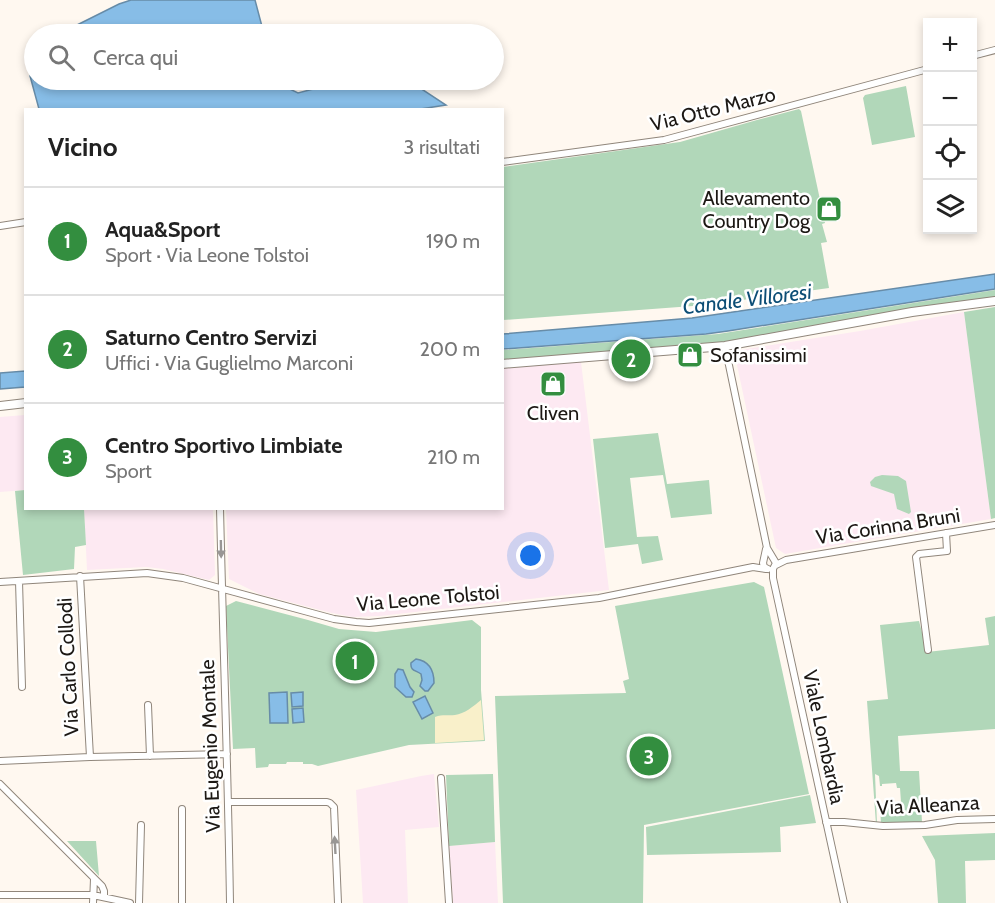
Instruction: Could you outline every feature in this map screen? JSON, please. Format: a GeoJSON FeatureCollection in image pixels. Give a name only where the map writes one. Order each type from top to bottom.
{"type":"FeatureCollection","features":[{"type":"Feature","properties":{"kind":"street"},"geometry":{"type":"LineString","coordinates":[[977,55],[995,50]]}},
{"type":"Feature","properties":{"kind":"street","name":"Via Otto Marzo"},"geometry":{"type":"LineString","coordinates":[[504,162],[664,140],[923,70]]}},
{"type":"Feature","properties":{"kind":"street"},"geometry":{"type":"LineString","coordinates":[[0,226],[24,222]]}},
{"type":"Feature","properties":{"kind":"street"},"geometry":{"type":"LineString","coordinates":[[504,364],[725,346],[912,312],[995,301]]}},
{"type":"Feature","properties":{"kind":"street"},"geometry":{"type":"LineString","coordinates":[[725,346],[771,564]]}},
{"type":"Feature","properties":{"kind":"street"},"geometry":{"type":"LineString","coordinates":[[0,406],[24,403]]}},
{"type":"Feature","properties":{"kind":"street","name":"Via Eugenio Montale"},"geometry":{"type":"LineString","coordinates":[[220,510],[230,903]]}},
{"type":"Feature","properties":{"kind":"street","name":"Via Corinna Bruni"},"geometry":{"type":"LineString","coordinates":[[764,560],[767,557],[771,564],[995,525]]}},
{"type":"Feature","properties":{"kind":"street"},"geometry":{"type":"LineString","coordinates":[[928,650],[916,557],[919,554],[947,551],[946,533]]}},
{"type":"Feature","properties":{"kind":"street"},"geometry":{"type":"LineString","coordinates":[[764,560],[766,548]]}},
{"type":"Feature","properties":{"kind":"street","name":"Via Leone Tolstoi"},"geometry":{"type":"LineString","coordinates":[[753,567],[764,560]]}},
{"type":"Feature","properties":{"kind":"street","name":"Via Leone Tolstoi"},"geometry":{"type":"LineString","coordinates":[[0,582],[147,573],[183,578],[334,619],[369,623],[599,598],[771,564]]}},
{"type":"Feature","properties":{"kind":"street","name":"Viale Lombardia"},"geometry":{"type":"LineString","coordinates":[[771,564],[844,903]]}},
{"type":"Feature","properties":{"kind":"street","name":"Via Carlo Collodi"},"geometry":{"type":"LineString","coordinates":[[80,576],[90,757]]}},
{"type":"Feature","properties":{"kind":"street"},"geometry":{"type":"LineString","coordinates":[[19,581],[22,687]]}},
{"type":"Feature","properties":{"kind":"street"},"geometry":{"type":"LineString","coordinates":[[148,705],[150,756]]}},
{"type":"Feature","properties":{"kind":"street"},"geometry":{"type":"LineString","coordinates":[[0,761],[227,754]]}},
{"type":"Feature","properties":{"kind":"street"},"geometry":{"type":"LineString","coordinates":[[441,778],[449,903]]}},
{"type":"Feature","properties":{"kind":"street"},"geometry":{"type":"LineString","coordinates":[[0,784],[104,889],[104,897]]}},
{"type":"Feature","properties":{"kind":"street"},"geometry":{"type":"LineString","coordinates":[[229,802],[327,802],[332,804],[338,903]]}},
{"type":"Feature","properties":{"kind":"street"},"geometry":{"type":"LineString","coordinates":[[182,809],[182,903]]}},
{"type":"Feature","properties":{"kind":"street","name":"Via Alleanza"},"geometry":{"type":"LineString","coordinates":[[826,822],[900,826],[995,819]]}},
{"type":"Feature","properties":{"kind":"street"},"geometry":{"type":"LineString","coordinates":[[139,903],[141,825]]}},
{"type":"Feature","properties":{"kind":"street"},"geometry":{"type":"LineString","coordinates":[[93,903],[94,879]]}},
{"type":"Feature","properties":{"kind":"street"},"geometry":{"type":"LineString","coordinates":[[0,895],[93,895],[130,903]]}},
{"type":"Feature","properties":{"kind":"street"},"geometry":{"type":"LineString","coordinates":[[37,903],[38,895]]}},
{"type":"Feature","properties":{"kind":"shaded area"},"geometry":{"type":"Polygon","coordinates":[[[964,312],[991,519],[785,554],[776,548],[734,351],[964,312]]]}},
{"type":"Feature","properties":{"kind":"shaded area"},"geometry":{"type":"Polygon","coordinates":[[[581,362],[609,590],[380,616],[353,617],[259,594],[229,579],[226,510],[504,510],[504,368],[581,362]]]}},
{"type":"Feature","properties":{"kind":"shaded area"},"geometry":{"type":"Polygon","coordinates":[[[24,415],[24,490],[0,492],[0,417],[24,415]]]}},
{"type":"Feature","properties":{"kind":"shaded area"},"geometry":{"type":"Polygon","coordinates":[[[84,510],[213,510],[215,575],[209,580],[146,567],[87,570],[84,510]]]}},
{"type":"Feature","properties":{"kind":"shaded area"},"geometry":{"type":"Polygon","coordinates":[[[434,774],[439,827],[405,830],[408,903],[363,903],[356,790],[434,774]]]}},
{"type":"Feature","properties":{"kind":"shaded area"},"geometry":{"type":"Polygon","coordinates":[[[495,842],[498,903],[453,903],[449,846],[495,842]]]}},
{"type":"Feature","properties":{"kind":"green space"},"geometry":{"type":"Polygon","coordinates":[[[906,86],[915,137],[872,145],[863,98],[865,95],[906,86]]]}},
{"type":"Feature","properties":{"kind":"green space"},"geometry":{"type":"Polygon","coordinates":[[[799,109],[801,111],[825,223],[822,224],[827,242],[821,243],[829,288],[706,305],[504,320],[504,167],[680,142],[799,109]]]}},
{"type":"Feature","properties":{"kind":"green space"},"geometry":{"type":"Polygon","coordinates":[[[995,290],[995,299],[862,318],[733,341],[504,361],[504,350],[718,334],[995,290]]]}},
{"type":"Feature","properties":{"kind":"green space"},"geometry":{"type":"Polygon","coordinates":[[[995,307],[995,518],[991,519],[964,312],[995,307]]]}},
{"type":"Feature","properties":{"kind":"green space"},"geometry":{"type":"Polygon","coordinates":[[[658,433],[667,484],[709,480],[712,514],[671,518],[663,475],[630,478],[637,537],[658,536],[663,560],[642,564],[638,544],[605,548],[593,439],[658,433]]]}},
{"type":"Feature","properties":{"kind":"green space"},"geometry":{"type":"Polygon","coordinates":[[[898,476],[906,481],[911,512],[909,514],[897,509],[894,494],[871,486],[870,482],[875,477],[898,476]]]}},
{"type":"Feature","properties":{"kind":"green space"},"geometry":{"type":"Polygon","coordinates":[[[24,490],[24,510],[84,510],[86,545],[75,547],[74,569],[23,575],[15,491],[24,490]]]}},
{"type":"Feature","properties":{"kind":"green space"},"geometry":{"type":"Polygon","coordinates":[[[754,582],[764,587],[809,794],[644,825],[643,903],[503,903],[495,696],[626,693],[623,681],[629,679],[615,606],[754,582]]]}},
{"type":"Feature","properties":{"kind":"green space"},"geometry":{"type":"Polygon","coordinates":[[[236,601],[339,629],[376,632],[472,620],[481,627],[481,690],[485,741],[409,745],[318,766],[303,764],[303,762],[287,762],[256,768],[255,748],[233,749],[226,606],[236,601]]]}},
{"type":"Feature","properties":{"kind":"green space"},"geometry":{"type":"Polygon","coordinates":[[[995,616],[995,729],[898,736],[900,771],[919,771],[922,822],[881,824],[880,806],[898,807],[898,803],[901,802],[900,788],[897,788],[896,783],[880,786],[879,776],[875,774],[876,824],[867,701],[888,699],[880,625],[919,621],[927,652],[989,645],[985,618],[995,616]]]}},
{"type":"Feature","properties":{"kind":"green space"},"geometry":{"type":"Polygon","coordinates":[[[493,774],[495,842],[449,846],[446,775],[493,774]]]}},
{"type":"Feature","properties":{"kind":"green space"},"geometry":{"type":"Polygon","coordinates":[[[810,795],[816,823],[780,827],[781,852],[647,855],[646,827],[810,795]]]}},
{"type":"Feature","properties":{"kind":"green space"},"geometry":{"type":"Polygon","coordinates":[[[995,833],[995,860],[965,861],[966,903],[938,903],[935,860],[922,836],[995,833]]]}},
{"type":"Feature","properties":{"kind":"green space"},"geometry":{"type":"Polygon","coordinates":[[[67,841],[96,841],[99,876],[67,841]]]}},
{"type":"Feature","properties":{"kind":"sand"},"geometry":{"type":"Polygon","coordinates":[[[481,700],[484,740],[435,743],[435,717],[462,713],[481,700]]]}},
{"type":"Feature","properties":{"kind":"water"},"geometry":{"type":"Polygon","coordinates":[[[131,0],[255,0],[261,24],[79,24],[131,0]]]}},
{"type":"Feature","properties":{"kind":"water"},"geometry":{"type":"Polygon","coordinates":[[[34,90],[292,90],[298,93],[310,90],[423,90],[446,105],[427,108],[39,108],[34,90]]]}},
{"type":"Feature","properties":{"kind":"water","name":"Canale Villoresi"},"geometry":{"type":"Polygon","coordinates":[[[995,274],[995,289],[728,331],[504,349],[504,334],[692,318],[995,274]]]}},
{"type":"Feature","properties":{"kind":"water"},"geometry":{"type":"Polygon","coordinates":[[[24,371],[24,387],[0,389],[0,373],[24,371]]]}},
{"type":"Feature","properties":{"kind":"water"},"geometry":{"type":"Polygon","coordinates":[[[416,659],[427,664],[432,670],[434,683],[428,691],[420,686],[421,674],[411,668],[411,663],[416,659]]]}},
{"type":"Feature","properties":{"kind":"water"},"geometry":{"type":"Polygon","coordinates":[[[398,669],[403,670],[414,692],[412,697],[406,697],[395,687],[395,674],[398,669]]]}},
{"type":"Feature","properties":{"kind":"water"},"geometry":{"type":"Polygon","coordinates":[[[287,692],[288,723],[270,723],[269,693],[287,692]]]}},
{"type":"Feature","properties":{"kind":"water"},"geometry":{"type":"Polygon","coordinates":[[[303,692],[303,706],[292,707],[291,693],[303,692]]]}},
{"type":"Feature","properties":{"kind":"water"},"geometry":{"type":"Polygon","coordinates":[[[425,696],[433,713],[422,719],[413,702],[425,696]]]}},
{"type":"Feature","properties":{"kind":"water"},"geometry":{"type":"Polygon","coordinates":[[[303,708],[304,722],[293,723],[292,709],[303,708]]]}},
{"type":"Feature","properties":{"kind":"place","name":"Allevamento Country Dog"},"geometry":{"type":"Point","coordinates":[829,209]}},
{"type":"Feature","properties":{"kind":"place","name":"Sofanissimi"},"geometry":{"type":"Point","coordinates":[690,355]}},
{"type":"Feature","properties":{"kind":"place","name":"Saturno Centro Servizi"},"geometry":{"type":"Point","coordinates":[631,359]}},
{"type":"Feature","properties":{"kind":"place","name":"Cliven"},"geometry":{"type":"Point","coordinates":[553,384]}},
{"type":"Feature","properties":{"kind":"place","name":"Aqua&Sport"},"geometry":{"type":"Point","coordinates":[355,661]}},
{"type":"Feature","properties":{"kind":"place","name":"Centro Sportivo Limbiate"},"geometry":{"type":"Point","coordinates":[649,756]}}]}
